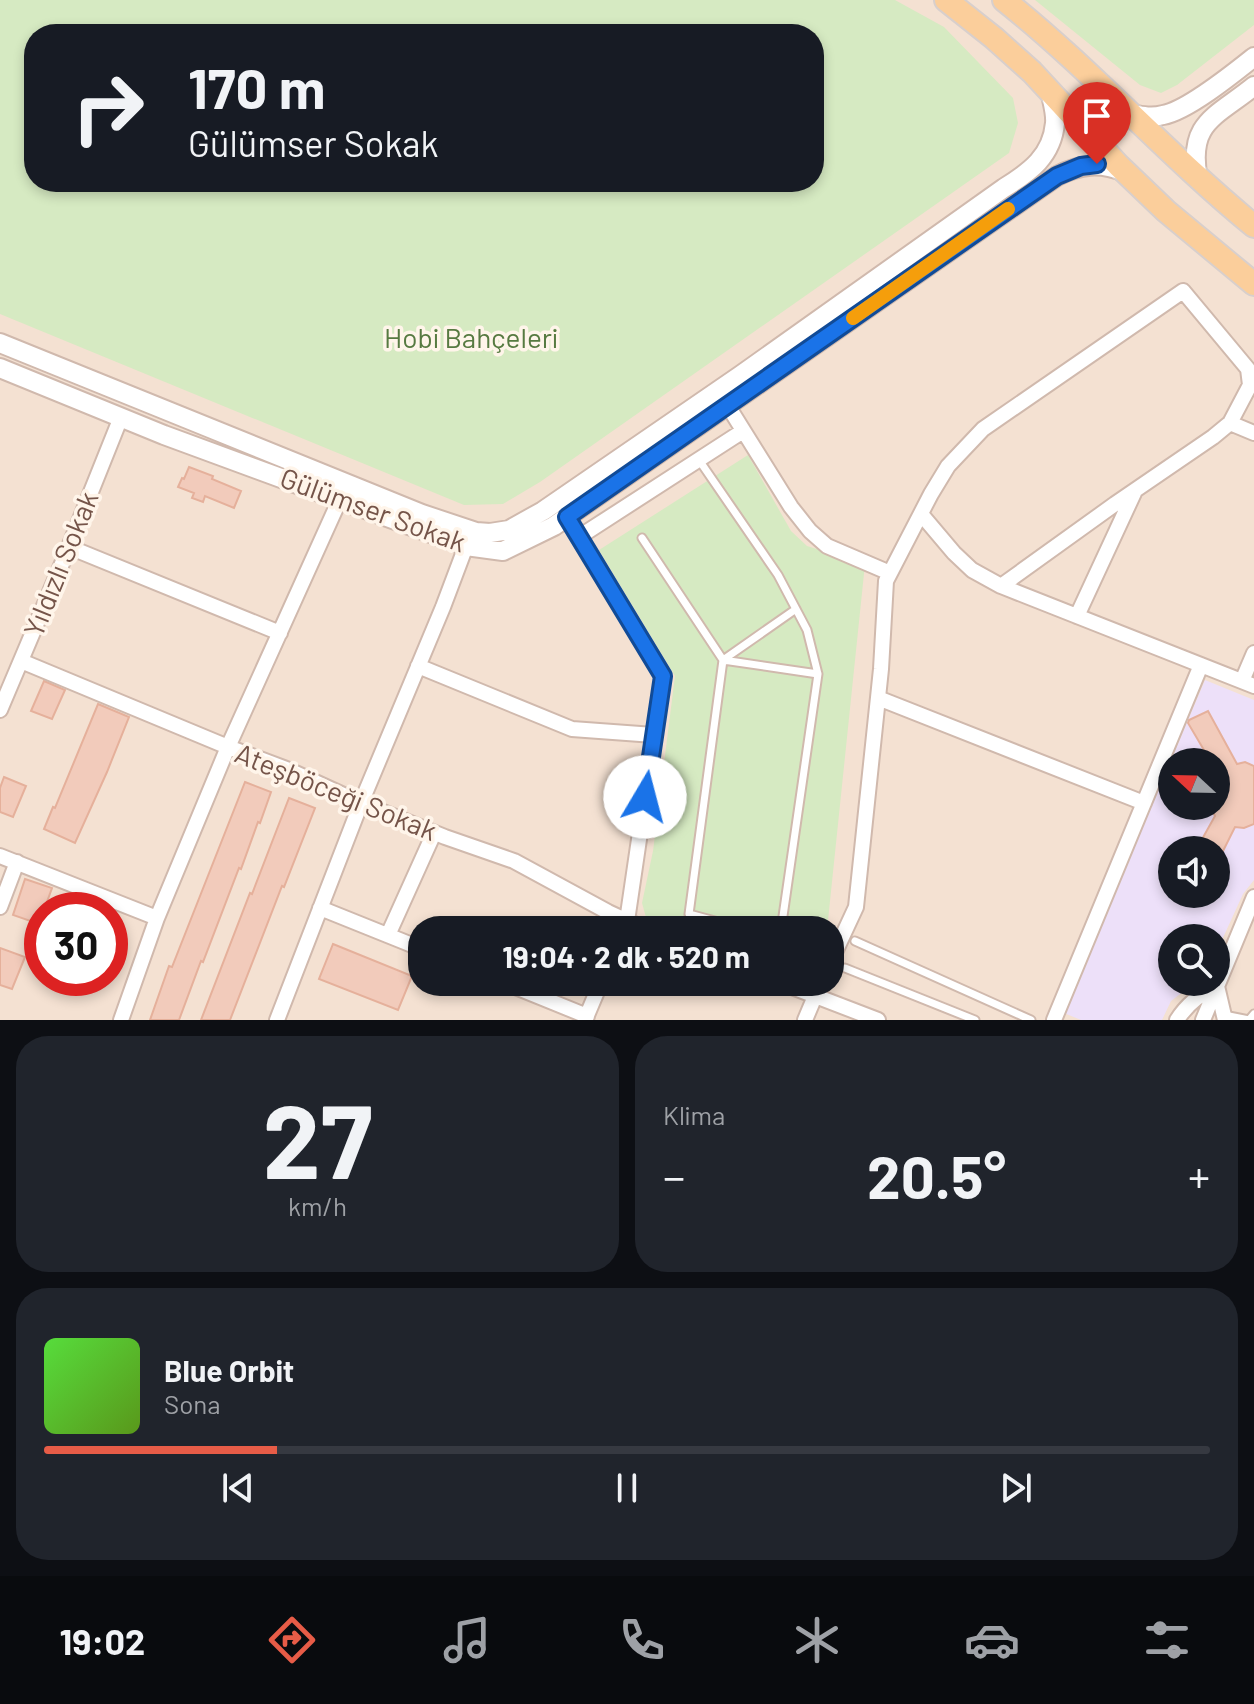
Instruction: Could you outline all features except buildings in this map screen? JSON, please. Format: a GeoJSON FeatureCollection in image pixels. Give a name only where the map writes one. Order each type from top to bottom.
{"type":"FeatureCollection","features":[{"type":"Feature","properties":{"kind":"main road"},"geometry":{"type":"LineString","coordinates":[[946,0],[994,38],[1050,90],[1126,173],[1166,211],[1254,284]]}},
{"type":"Feature","properties":{"kind":"main road"},"geometry":{"type":"LineString","coordinates":[[1004,0],[1064,50],[1198,179],[1254,226]]}},
{"type":"Feature","properties":{"kind":"street"},"geometry":{"type":"LineString","coordinates":[[1131,114],[1148,117],[1181,109],[1254,57]]}},
{"type":"Feature","properties":{"kind":"street"},"geometry":{"type":"LineString","coordinates":[[1198,179],[1195,147],[1207,122],[1254,86]]}},
{"type":"Feature","properties":{"kind":"street"},"geometry":{"type":"LineString","coordinates":[[0,343],[409,508],[476,532],[509,530],[723,398],[1004,188],[1030,172],[1048,149],[1052,135],[1055,121],[1050,90]]}},
{"type":"Feature","properties":{"kind":"street","name":"Gülümser Sokak"},"geometry":{"type":"LineString","coordinates":[[0,368],[121,417],[466,546],[503,551],[554,526],[723,398],[1057,176],[1081,166],[1097,164],[1126,173]]}},
{"type":"Feature","properties":{"kind":"street"},"geometry":{"type":"LineString","coordinates":[[844,944],[856,907],[878,698],[886,581],[890,573],[948,466],[983,429],[1183,291],[1248,369],[1250,385],[1230,423],[1001,586]]}},
{"type":"Feature","properties":{"kind":"street"},"geometry":{"type":"LineString","coordinates":[[723,398],[791,507],[810,531],[827,546],[890,573]]}},
{"type":"Feature","properties":{"kind":"street","name":"Yıldızlı Sokak"},"geometry":{"type":"LineString","coordinates":[[2,702],[121,417]]}},
{"type":"Feature","properties":{"kind":"street"},"geometry":{"type":"LineString","coordinates":[[1230,423],[1254,433]]}},
{"type":"Feature","properties":{"kind":"street"},"geometry":{"type":"LineString","coordinates":[[579,537],[743,431]]}},
{"type":"Feature","properties":{"kind":"street"},"geometry":{"type":"LineString","coordinates":[[1077,616],[1136,490]]}},
{"type":"Feature","properties":{"kind":"street"},"geometry":{"type":"LineString","coordinates":[[121,1020],[157,918],[228,747],[340,499]]}},
{"type":"Feature","properties":{"kind":"street"},"geometry":{"type":"LineString","coordinates":[[921,514],[972,570],[1001,586],[1248,684],[1254,653]]}},
{"type":"Feature","properties":{"kind":"street"},"geometry":{"type":"LineString","coordinates":[[567,517],[663,676],[626,916]]}},
{"type":"Feature","properties":{"kind":"street"},"geometry":{"type":"LineString","coordinates":[[277,1020],[466,546]]}},
{"type":"Feature","properties":{"kind":"street"},"geometry":{"type":"LineString","coordinates":[[69,547],[280,633]]}},
{"type":"Feature","properties":{"kind":"street","name":"Ateşböceği Sokak"},"geometry":{"type":"LineString","coordinates":[[21,661],[289,770],[434,833],[514,861],[609,916]]}},
{"type":"Feature","properties":{"kind":"street"},"geometry":{"type":"LineString","coordinates":[[1054,1020],[1201,665]]}},
{"type":"Feature","properties":{"kind":"street"},"geometry":{"type":"LineString","coordinates":[[418,666],[572,729],[654,735]]}},
{"type":"Feature","properties":{"kind":"street"},"geometry":{"type":"LineString","coordinates":[[878,698],[1144,803]]}},
{"type":"Feature","properties":{"kind":"street"},"geometry":{"type":"LineString","coordinates":[[388,935],[434,833]]}},
{"type":"Feature","properties":{"kind":"street"},"geometry":{"type":"LineString","coordinates":[[0,856],[157,918]]}},
{"type":"Feature","properties":{"kind":"street"},"geometry":{"type":"LineString","coordinates":[[0,907],[17,862]]}},
{"type":"Feature","properties":{"kind":"street"},"geometry":{"type":"LineString","coordinates":[[1230,955],[1254,897]]}},
{"type":"Feature","properties":{"kind":"street"},"geometry":{"type":"LineString","coordinates":[[320,908],[408,943]]}},
{"type":"Feature","properties":{"kind":"street"},"geometry":{"type":"LineString","coordinates":[[535,996],[586,1018],[595,996]]}},
{"type":"Feature","properties":{"kind":"street"},"geometry":{"type":"LineString","coordinates":[[805,1020],[815,996]]}},
{"type":"Feature","properties":{"kind":"street"},"geometry":{"type":"LineString","coordinates":[[832,996],[878,1020]]}},
{"type":"Feature","properties":{"kind":"street"},"geometry":{"type":"LineString","coordinates":[[1177,1020],[1199,996]]}},
{"type":"Feature","properties":{"kind":"street"},"geometry":{"type":"LineString","coordinates":[[1203,1020],[1213,996]]}},
{"type":"Feature","properties":{"kind":"street"},"geometry":{"type":"LineString","coordinates":[[1220,996],[1225,1018]]}},
{"type":"Feature","properties":{"kind":"lane"},"geometry":{"type":"LineString","coordinates":[[698,459],[778,575],[807,630],[818,674],[783,916]]}},
{"type":"Feature","properties":{"kind":"lane"},"geometry":{"type":"LineString","coordinates":[[642,538],[723,660],[689,914],[696,916]]}},
{"type":"Feature","properties":{"kind":"lane"},"geometry":{"type":"LineString","coordinates":[[723,660],[796,609]]}},
{"type":"Feature","properties":{"kind":"lane"},"geometry":{"type":"LineString","coordinates":[[723,660],[818,674]]}},
{"type":"Feature","properties":{"kind":"lane"},"geometry":{"type":"LineString","coordinates":[[855,941],[1031,1020]]}},
{"type":"Feature","properties":{"kind":"lane"},"geometry":{"type":"LineString","coordinates":[[844,969],[975,1020]]}},
{"type":"Feature","properties":{"kind":"lane"},"geometry":{"type":"LineString","coordinates":[[1225,1018],[1249,1020],[1254,1014]]}},
{"type":"Feature","properties":{"kind":"shaded area"},"geometry":{"type":"Polygon","coordinates":[[[0,0],[1254,0],[1254,1020],[0,1020],[0,0]]]}},
{"type":"Feature","properties":{"kind":"shaded area"},"geometry":{"type":"Polygon","coordinates":[[[1205,680],[1254,700],[1254,880],[1243,894],[1229,924],[1158,924],[1158,996],[1178,996],[1171,1001],[1162,1020],[1081,1020],[1064,1013],[1158,791],[1158,820],[1230,820],[1230,748],[1176,748],[1205,680]]]}},
{"type":"Feature","properties":{"kind":"green space","name":"Hobi Bahçeleri"},"geometry":{"type":"Polygon","coordinates":[[[0,0],[895,0],[944,27],[1013,98],[1018,123],[1009,153],[540,482],[503,504],[464,505],[0,314],[0,0]]]}},
{"type":"Feature","properties":{"kind":"green space"},"geometry":{"type":"Polygon","coordinates":[[[1035,0],[1254,0],[1254,25],[1177,85],[1161,93],[1140,85],[1035,0]]]}},
{"type":"Feature","properties":{"kind":"green space"},"geometry":{"type":"Polygon","coordinates":[[[748,455],[791,531],[807,546],[865,564],[828,916],[646,916],[642,903],[653,851],[675,676],[599,550],[748,455]]]}},
{"type":"Feature","properties":{"kind":"slow traffic"},"geometry":{"type":"LineString","coordinates":[[853,318],[1008,209]]}},
{"type":"Feature","properties":{"kind":"route"},"geometry":{"type":"LineString","coordinates":[[645,797],[663,676],[567,517],[1057,176],[1069,169],[1097,164]]}}]}
